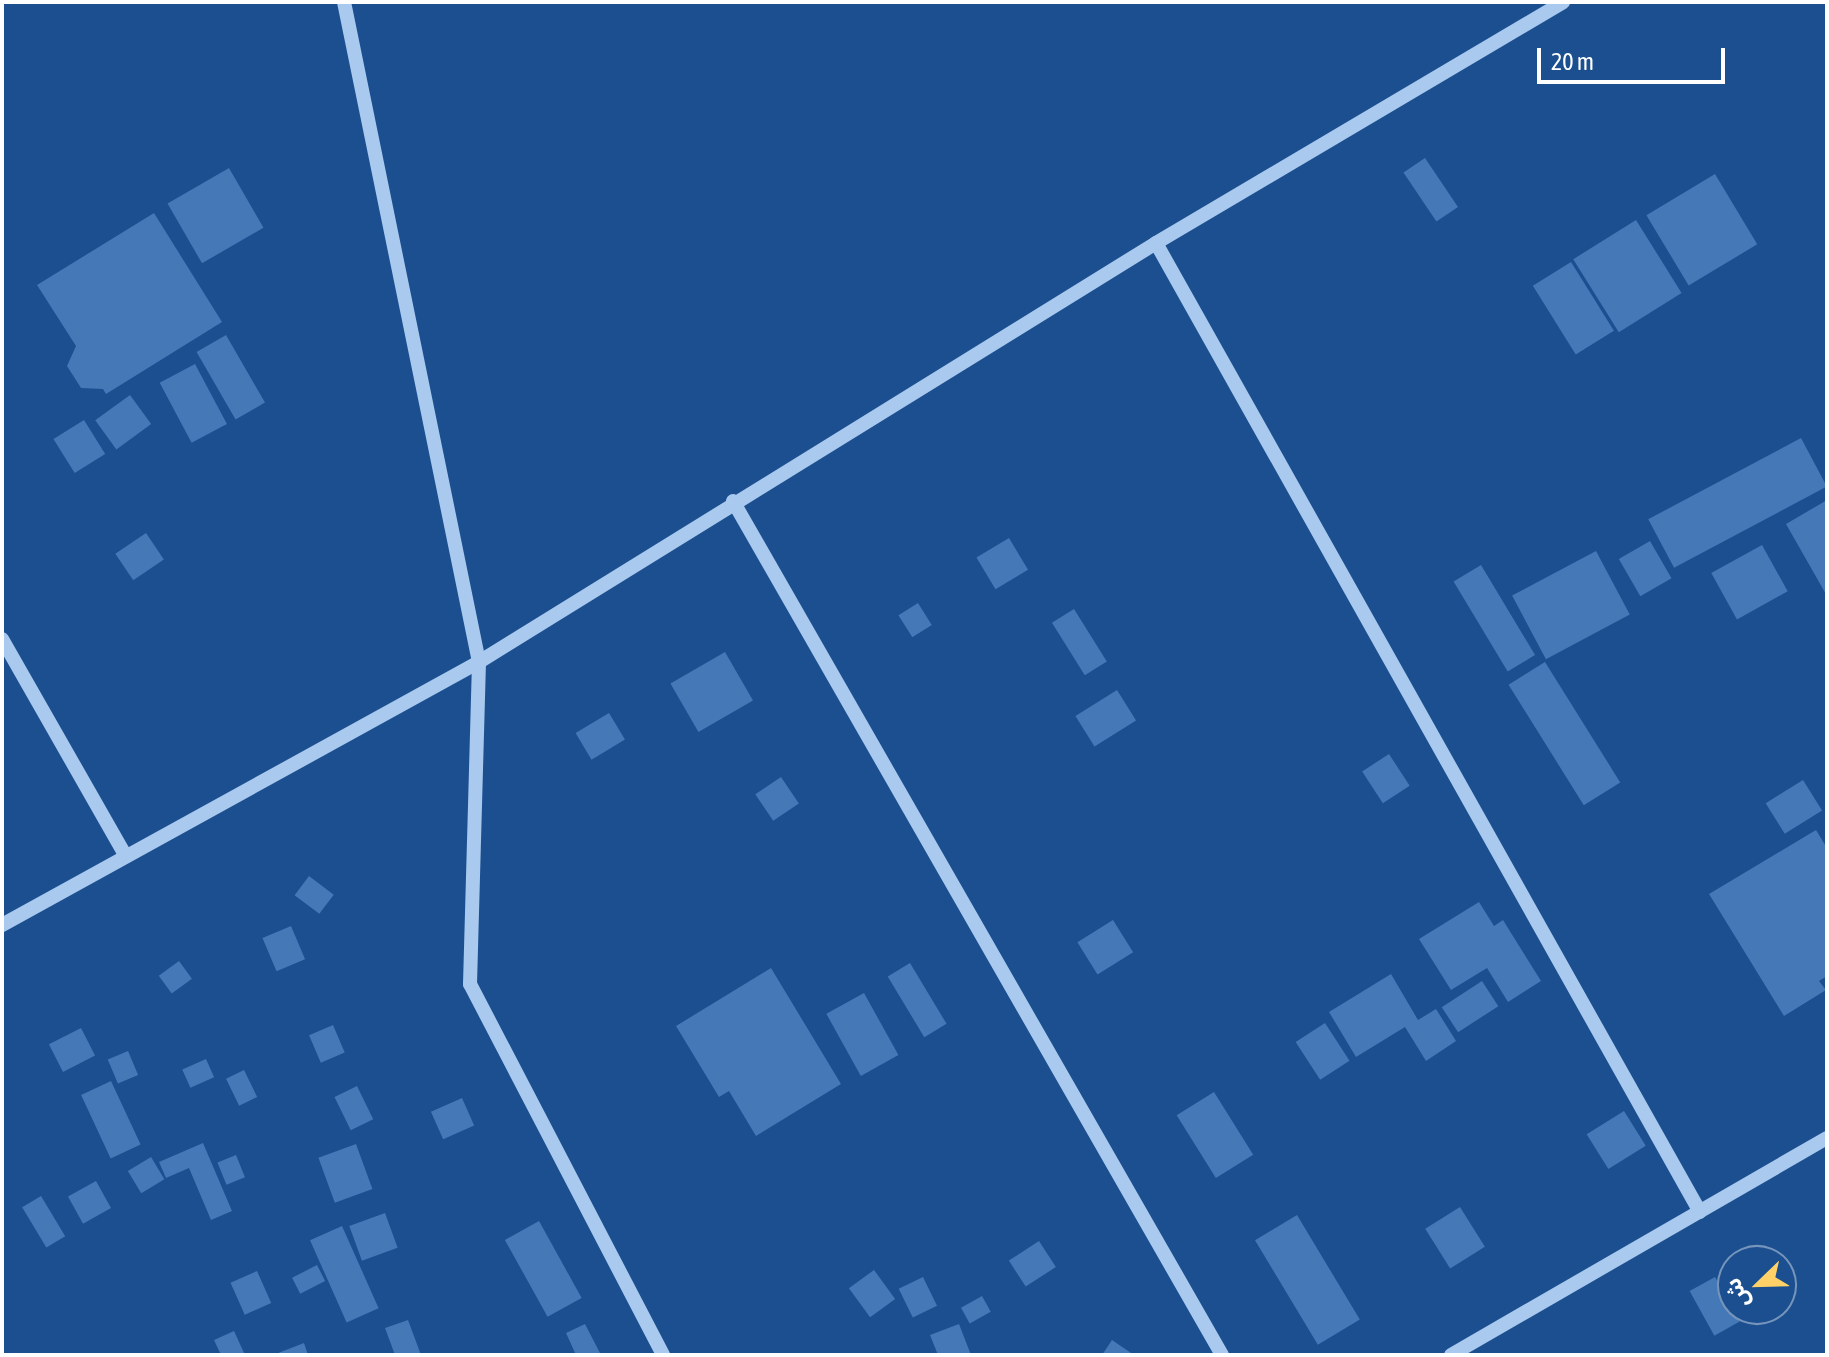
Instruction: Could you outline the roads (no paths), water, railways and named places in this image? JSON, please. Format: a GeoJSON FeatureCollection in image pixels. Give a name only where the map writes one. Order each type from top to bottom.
{"type":"FeatureCollection","features":[{"type":"Feature","properties":{"kind":"street"},"geometry":{"type":"LineString","coordinates":[[344,2],[479,662],[470,984],[663,1355]]}},
{"type":"Feature","properties":{"kind":"street"},"geometry":{"type":"LineString","coordinates":[[2,925],[479,662],[733,501],[1156,243],[1563,2]]}},
{"type":"Feature","properties":{"kind":"street"},"geometry":{"type":"LineString","coordinates":[[1156,243],[1700,1212]]}},
{"type":"Feature","properties":{"kind":"street"},"geometry":{"type":"LineString","coordinates":[[733,501],[1222,1355]]}},
{"type":"Feature","properties":{"kind":"street"},"geometry":{"type":"LineString","coordinates":[[2,639],[126,856]]}},
{"type":"Feature","properties":{"kind":"street"},"geometry":{"type":"LineString","coordinates":[[1451,1355],[1827,1138]]}}]}
